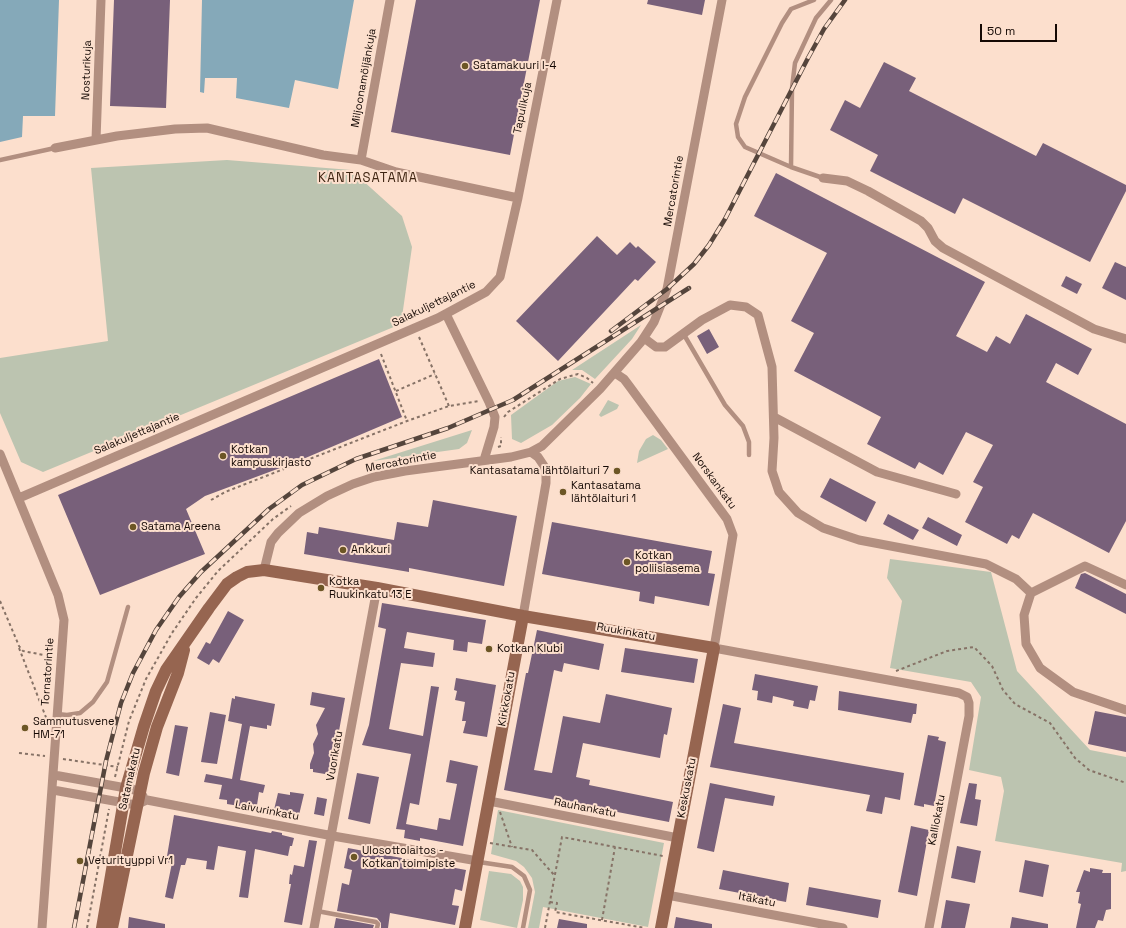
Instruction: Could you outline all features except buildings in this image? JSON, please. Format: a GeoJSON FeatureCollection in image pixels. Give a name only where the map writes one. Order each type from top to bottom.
{"type":"FeatureCollection","features":[{"type":"Feature","properties":{"kind":"street","name":"Nosturikuja"},"geometry":{"type":"LineString","coordinates":[[96,140],[102,0]]}},
{"type":"Feature","properties":{"kind":"street","name":"Miljoonamöljänkuja"},"geometry":{"type":"LineString","coordinates":[[361,160],[390,0]]}},
{"type":"Feature","properties":{"kind":"street","name":"Tapulikuja"},"geometry":{"type":"LineString","coordinates":[[518,198],[557,0]]}},
{"type":"Feature","properties":{"kind":"street","name":"Mercatorintie"},"geometry":{"type":"LineString","coordinates":[[264,570],[272,542],[278,533],[300,513],[327,496],[353,484],[374,477],[511,457],[531,452],[542,446],[555,435],[600,389],[644,338],[660,311],[667,289],[722,0]]}},
{"type":"Feature","properties":{"kind":"street"},"geometry":{"type":"LineString","coordinates":[[55,148],[96,140],[175,129],[207,128],[323,155],[361,160],[396,172],[518,198]]}},
{"type":"Feature","properties":{"kind":"street"},"geometry":{"type":"LineString","coordinates":[[823,178],[847,181],[868,192],[920,221],[928,228],[935,241],[943,248],[1094,329],[1126,339]]}},
{"type":"Feature","properties":{"kind":"street","name":"Salakuljettajantie"},"geometry":{"type":"LineString","coordinates":[[19,498],[446,314],[486,292],[500,277],[518,198]]}},
{"type":"Feature","properties":{"kind":"street"},"geometry":{"type":"LineString","coordinates":[[644,338],[656,347],[666,347],[702,320],[730,305],[746,307],[758,315],[772,367],[774,417],[772,471],[779,492],[798,513],[823,528],[860,540],[986,564],[1016,579],[1031,593]]}},
{"type":"Feature","properties":{"kind":"street"},"geometry":{"type":"LineString","coordinates":[[446,314],[493,409],[494,427],[484,460]]}},
{"type":"Feature","properties":{"kind":"street","name":"Norskankatu"},"geometry":{"type":"LineString","coordinates":[[615,373],[624,379],[727,519],[733,535],[714,648]]}},
{"type":"Feature","properties":{"kind":"street"},"geometry":{"type":"LineString","coordinates":[[774,417],[878,472],[956,494]]}},
{"type":"Feature","properties":{"kind":"street","name":"Kirkkokatu"},"geometry":{"type":"LineString","coordinates":[[465,928],[478,861],[492,802],[546,483],[546,471],[544,466],[538,457],[531,452]]}},
{"type":"Feature","properties":{"kind":"street","name":"Tornatorintie"},"geometry":{"type":"LineString","coordinates":[[0,454],[62,608],[64,620],[42,928]]}},
{"type":"Feature","properties":{"kind":"street"},"geometry":{"type":"LineString","coordinates":[[1126,585],[1085,566],[1031,593],[1024,615],[1026,644],[1040,668],[1073,692],[1126,710]]}},
{"type":"Feature","properties":{"kind":"street","name":"Ruukinkatu"},"geometry":{"type":"LineString","coordinates":[[264,570],[377,588],[523,616],[714,648],[959,693],[967,697],[969,703],[969,716]]}},
{"type":"Feature","properties":{"kind":"street","name":"Satamakatu"},"geometry":{"type":"LineString","coordinates":[[102,928],[126,788],[156,691],[166,670],[227,584],[247,572],[264,570]]}},
{"type":"Feature","properties":{"kind":"street","name":"Vuorikatu"},"geometry":{"type":"LineString","coordinates":[[314,928],[333,836],[377,588]]}},
{"type":"Feature","properties":{"kind":"street","name":"Satamakatu"},"geometry":{"type":"LineString","coordinates":[[112,928],[136,805],[143,796],[157,727],[178,673],[187,641]]}},
{"type":"Feature","properties":{"kind":"street","name":"Keskuskatu"},"geometry":{"type":"LineString","coordinates":[[661,928],[714,648]]}},
{"type":"Feature","properties":{"kind":"street","name":"Kalliokatu"},"geometry":{"type":"LineString","coordinates":[[929,928],[969,716]]}},
{"type":"Feature","properties":{"kind":"street","name":"Laivurinkatu"},"geometry":{"type":"LineString","coordinates":[[54,775],[126,788],[143,796],[333,836],[478,861]]}},
{"type":"Feature","properties":{"kind":"street"},"geometry":{"type":"LineString","coordinates":[[53,790],[136,805]]}},
{"type":"Feature","properties":{"kind":"street","name":"Rauhankatu"},"geometry":{"type":"LineString","coordinates":[[492,802],[678,838]]}},
{"type":"Feature","properties":{"kind":"street","name":"Itäkatu"},"geometry":{"type":"LineString","coordinates":[[667,895],[803,924],[843,928]]}},
{"type":"Feature","properties":{"kind":"lane"},"geometry":{"type":"LineString","coordinates":[[814,0],[791,9],[782,23],[745,97],[736,124],[738,137],[745,147],[791,167],[823,178]]}},
{"type":"Feature","properties":{"kind":"lane"},"geometry":{"type":"LineString","coordinates":[[791,167],[792,88],[795,63],[816,18],[831,0]]}},
{"type":"Feature","properties":{"kind":"lane"},"geometry":{"type":"LineString","coordinates":[[0,160],[55,148]]}},
{"type":"Feature","properties":{"kind":"lane"},"geometry":{"type":"LineString","coordinates":[[683,333],[725,405],[743,426],[749,442],[749,455]]}},
{"type":"Feature","properties":{"kind":"lane"},"geometry":{"type":"LineString","coordinates":[[57,714],[67,715],[80,713],[93,702],[107,682],[128,607]]}},
{"type":"Feature","properties":{"kind":"lane"},"geometry":{"type":"LineString","coordinates":[[478,861],[512,867],[524,876],[530,890],[522,928]]}},
{"type":"Feature","properties":{"kind":"lane"},"geometry":{"type":"LineString","coordinates":[[317,911],[376,922],[378,924],[377,928]]}},
{"type":"Feature","properties":{"kind":"path"},"geometry":{"type":"LineString","coordinates":[[419,337],[449,406]]}},
{"type":"Feature","properties":{"kind":"path"},"geometry":{"type":"LineString","coordinates":[[380,354],[407,421]]}},
{"type":"Feature","properties":{"kind":"path"},"geometry":{"type":"LineString","coordinates":[[396,391],[435,374]]}},
{"type":"Feature","properties":{"kind":"path"},"geometry":{"type":"LineString","coordinates":[[503,418],[508,412],[560,379],[568,376],[578,374],[587,378],[600,389]]}},
{"type":"Feature","properties":{"kind":"path"},"geometry":{"type":"LineString","coordinates":[[211,500],[225,492],[407,421],[449,406],[480,401]]}},
{"type":"Feature","properties":{"kind":"path"},"geometry":{"type":"LineString","coordinates":[[488,449],[501,446],[502,432]]}},
{"type":"Feature","properties":{"kind":"path"},"geometry":{"type":"LineString","coordinates":[[113,786],[129,721],[143,686],[172,633],[196,598],[218,571],[273,519],[293,505]]}},
{"type":"Feature","properties":{"kind":"path"},"geometry":{"type":"LineString","coordinates":[[0,601],[48,722]]}},
{"type":"Feature","properties":{"kind":"path"},"geometry":{"type":"LineString","coordinates":[[0,611],[4,609]]}},
{"type":"Feature","properties":{"kind":"path"},"geometry":{"type":"LineString","coordinates":[[19,646],[23,651],[49,656],[53,664]]}},
{"type":"Feature","properties":{"kind":"path"},"geometry":{"type":"LineString","coordinates":[[878,678],[947,651],[974,647],[992,666],[1003,690],[1015,704],[1050,723],[1076,758],[1089,770],[1126,783]]}},
{"type":"Feature","properties":{"kind":"path"},"geometry":{"type":"LineString","coordinates":[[19,753],[118,767]]}},
{"type":"Feature","properties":{"kind":"path"},"geometry":{"type":"LineString","coordinates":[[87,928],[110,801]]}},
{"type":"Feature","properties":{"kind":"path"},"geometry":{"type":"LineString","coordinates":[[492,802],[512,846]]}},
{"type":"Feature","properties":{"kind":"path"},"geometry":{"type":"LineString","coordinates":[[545,928],[562,837],[665,856]]}},
{"type":"Feature","properties":{"kind":"path"},"geometry":{"type":"LineString","coordinates":[[490,842],[532,850],[555,876]]}},
{"type":"Feature","properties":{"kind":"path"},"geometry":{"type":"LineString","coordinates":[[602,920],[615,847]]}},
{"type":"Feature","properties":{"kind":"path"},"geometry":{"type":"LineString","coordinates":[[550,902],[557,903],[555,912],[645,928]]}},
{"type":"Feature","properties":{"kind":"green space"},"geometry":{"type":"Polygon","coordinates":[[[227,160],[351,170],[402,216],[412,247],[401,324],[43,472],[21,462],[0,413],[0,358],[108,341],[91,168],[227,160]]]}},
{"type":"Feature","properties":{"kind":"green space"},"geometry":{"type":"Polygon","coordinates":[[[641,325],[632,339],[595,379],[582,370],[572,370],[641,325]]]}},
{"type":"Feature","properties":{"kind":"green space"},"geometry":{"type":"Polygon","coordinates":[[[575,377],[591,384],[580,398],[552,425],[521,443],[512,439],[511,415],[558,381],[575,377]]]}},
{"type":"Feature","properties":{"kind":"green space"},"geometry":{"type":"Polygon","coordinates":[[[608,400],[619,405],[617,409],[601,417],[599,415],[608,400]]]}},
{"type":"Feature","properties":{"kind":"green space"},"geometry":{"type":"Polygon","coordinates":[[[472,430],[467,443],[459,449],[373,461],[472,430]]]}},
{"type":"Feature","properties":{"kind":"green space"},"geometry":{"type":"Polygon","coordinates":[[[653,435],[661,440],[668,449],[637,463],[639,451],[646,439],[653,435]]]}},
{"type":"Feature","properties":{"kind":"green space"},"geometry":{"type":"Polygon","coordinates":[[[890,559],[991,572],[1017,671],[1090,750],[1126,757],[1126,871],[1121,872],[1122,863],[995,841],[1004,791],[1001,777],[969,770],[981,697],[971,682],[890,668],[902,601],[887,578],[890,559]]]}},
{"type":"Feature","properties":{"kind":"green space"},"geometry":{"type":"Polygon","coordinates":[[[498,810],[664,843],[648,927],[543,907],[539,928],[528,928],[535,892],[532,878],[524,867],[516,861],[491,854],[498,810]]]}},
{"type":"Feature","properties":{"kind":"green space"},"geometry":{"type":"Polygon","coordinates":[[[489,871],[511,874],[520,881],[523,887],[523,900],[517,928],[480,920],[489,871]]]}},
{"type":"Feature","properties":{"kind":"water"},"geometry":{"type":"Polygon","coordinates":[[[0,0],[59,0],[55,116],[23,116],[22,137],[0,142],[0,0]]]}},
{"type":"Feature","properties":{"kind":"water"},"geometry":{"type":"Polygon","coordinates":[[[202,0],[354,0],[338,89],[295,80],[289,108],[236,98],[237,78],[205,78],[204,93],[200,92],[202,0]]]}},
{"type":"Feature","properties":{"kind":"railway"},"geometry":{"type":"LineString","coordinates":[[611,331],[667,289],[694,264],[709,245],[725,219],[824,29],[845,0]]}},
{"type":"Feature","properties":{"kind":"railway"},"geometry":{"type":"LineString","coordinates":[[74,928],[106,761],[121,703],[133,673],[156,630],[179,597],[201,572],[269,509],[302,485],[356,459],[448,428],[513,400],[689,288]]}},
{"type":"Feature","properties":{"kind":"place","name":"Satamakuuri I-4"},"geometry":{"type":"Point","coordinates":[465,66]}},
{"type":"Feature","properties":{"kind":"place","name":"Kotkan kampuskirjasto"},"geometry":{"type":"Point","coordinates":[223,456]}},
{"type":"Feature","properties":{"kind":"place","name":"Kantasatama lähtölaituri 7"},"geometry":{"type":"Point","coordinates":[617,471]}},
{"type":"Feature","properties":{"kind":"place","name":"Kantasatama lähtölaituri 1"},"geometry":{"type":"Point","coordinates":[563,492]}},
{"type":"Feature","properties":{"kind":"place","name":"Satama Areena"},"geometry":{"type":"Point","coordinates":[133,527]}},
{"type":"Feature","properties":{"kind":"place","name":"Ankkuri"},"geometry":{"type":"Point","coordinates":[343,550]}},
{"type":"Feature","properties":{"kind":"place","name":"Kotkan poliisiasema"},"geometry":{"type":"Point","coordinates":[627,562]}},
{"type":"Feature","properties":{"kind":"place","name":"Kotka Ruukinkatu 13 E"},"geometry":{"type":"Point","coordinates":[321,588]}},
{"type":"Feature","properties":{"kind":"place","name":"Kotkan Klubi"},"geometry":{"type":"Point","coordinates":[489,649]}},
{"type":"Feature","properties":{"kind":"place","name":"Sammutusvene HM-71"},"geometry":{"type":"Point","coordinates":[25,728]}},
{"type":"Feature","properties":{"kind":"place","name":"Ulosottolaitos - Kotkan toimipiste"},"geometry":{"type":"Point","coordinates":[354,857]}},
{"type":"Feature","properties":{"kind":"place","name":"Veturityyppi Vr1"},"geometry":{"type":"Point","coordinates":[80,861]}},
{"type":"Feature","properties":{"kind":"district","name":"KANTASATAMA"},"geometry":{"type":"Point","coordinates":[368,178]}}]}
